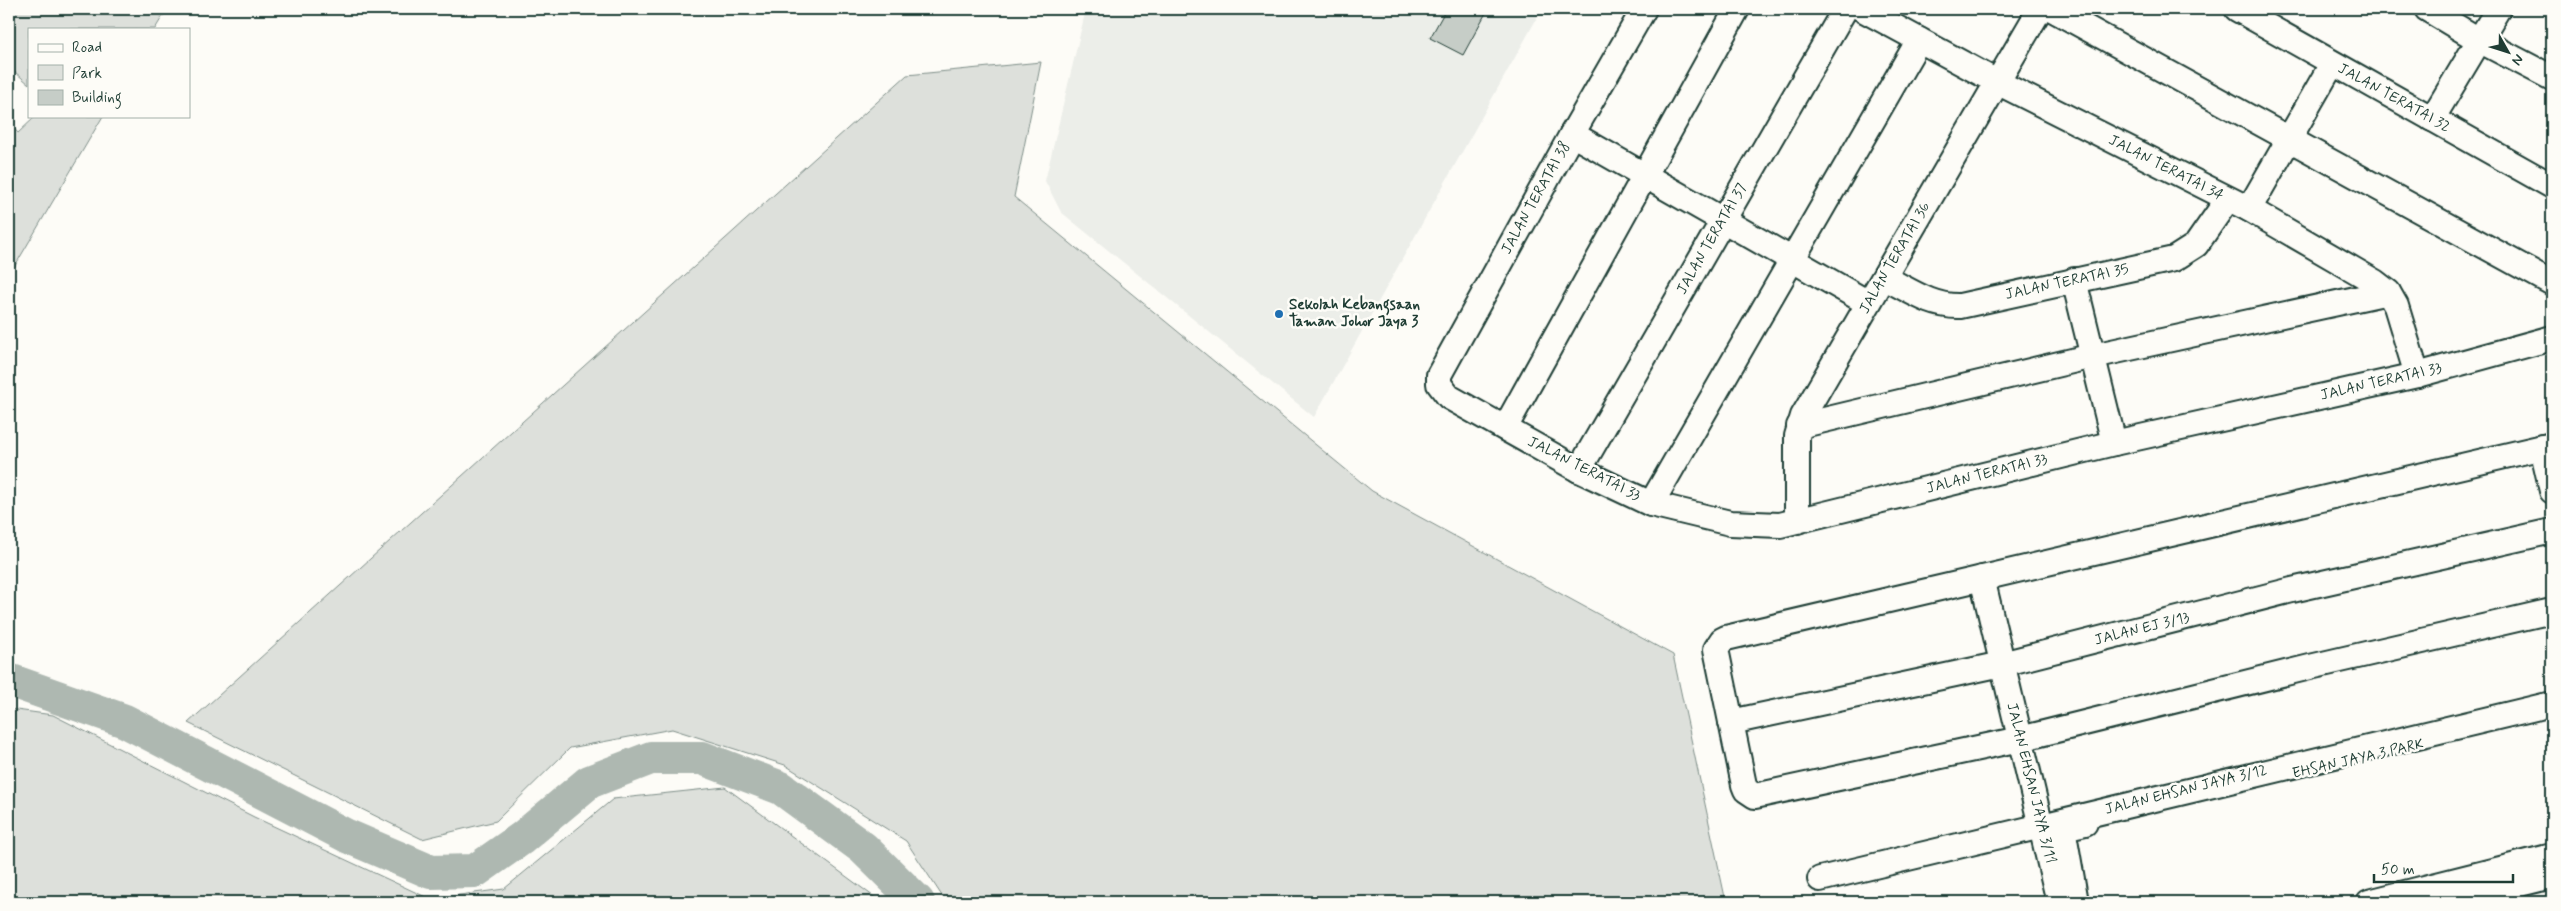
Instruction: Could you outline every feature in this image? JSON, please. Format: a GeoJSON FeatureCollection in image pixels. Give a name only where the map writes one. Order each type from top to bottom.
{"type":"FeatureCollection","features":[{"type":"Feature","properties":{"kind":"street","name":"JALAN TERATAI 38"},"geometry":{"type":"LineString","coordinates":[[1442,391],[1439,375],[1572,134],[1644,9]]}},
{"type":"Feature","properties":{"kind":"street"},"geometry":{"type":"LineString","coordinates":[[1505,428],[1737,9]]}},
{"type":"Feature","properties":{"kind":"street","name":"JALAN TERATAI 37"},"geometry":{"type":"LineString","coordinates":[[1579,470],[1844,9]]}},
{"type":"Feature","properties":{"kind":"street","name":"JALAN TERATAI 34"},"geometry":{"type":"LineString","coordinates":[[1862,9],[1997,82],[2238,204],[2375,282],[2388,292],[2396,306],[2417,375]]}},
{"type":"Feature","properties":{"kind":"street","name":"JALAN TERATAI 36"},"geometry":{"type":"LineString","coordinates":[[1797,521],[1797,436],[1799,426],[1868,303],[1885,278],[2040,9]]}},
{"type":"Feature","properties":{"kind":"street"},"geometry":{"type":"LineString","coordinates":[[2052,9],[2290,137],[2552,283]]}},
{"type":"Feature","properties":{"kind":"street","name":"JALAN TERATAI 32"},"geometry":{"type":"LineString","coordinates":[[2237,9],[2552,186]]}},
{"type":"Feature","properties":{"kind":"street"},"geometry":{"type":"LineString","coordinates":[[2427,9],[2479,40],[2552,78]]}},
{"type":"Feature","properties":{"kind":"street"},"geometry":{"type":"LineString","coordinates":[[2432,119],[2498,9]]}},
{"type":"Feature","properties":{"kind":"street"},"geometry":{"type":"LineString","coordinates":[[1652,504],[1919,40]]}},
{"type":"Feature","properties":{"kind":"street","name":"JALAN TERATAI 35"},"geometry":{"type":"LineString","coordinates":[[1885,278],[1932,302],[1946,306],[1960,306],[2174,258],[2186,253],[2238,204],[2290,137],[2332,64]]}},
{"type":"Feature","properties":{"kind":"street"},"geometry":{"type":"LineString","coordinates":[[1572,134],[1868,303]]}},
{"type":"Feature","properties":{"kind":"street"},"geometry":{"type":"LineString","coordinates":[[2074,280],[2114,443]]}},
{"type":"Feature","properties":{"kind":"street"},"geometry":{"type":"LineString","coordinates":[[1799,426],[2093,356],[2388,292]]}},
{"type":"Feature","properties":{"kind":"street","name":"JALAN TERATAI 33"},"geometry":{"type":"LineString","coordinates":[[1442,391],[1457,402],[1579,470],[1652,504],[1730,522],[1780,526],[2114,443],[2417,375],[2552,338]]}},
{"type":"Feature","properties":{"kind":"street"},"geometry":{"type":"LineString","coordinates":[[2552,491],[2547,446],[1726,638],[1718,644],[1716,654],[1744,784],[1750,794],[1760,795],[2020,739],[2310,667],[2552,611]]}},
{"type":"Feature","properties":{"kind":"street","name":"JALAN EJ 3/13"},"geometry":{"type":"LineString","coordinates":[[1731,722],[2002,664],[2292,590],[2552,531]]}},
{"type":"Feature","properties":{"kind":"street","name":"JALAN EHSAN JAYA 3/11"},"geometry":{"type":"LineString","coordinates":[[1982,578],[2059,901]]}},
{"type":"Feature","properties":{"kind":"street","name":"JALAN EHSAN JAYA 3/12"},"geometry":{"type":"LineString","coordinates":[[1820,879],[2552,704]]}},
{"type":"Feature","properties":{"kind":"street","name":"EHSAN JAYA 3 PARK"},"geometry":{"type":"LineString","coordinates":[[2059,901],[2063,828],[2552,714]]}},
{"type":"Feature","properties":{"kind":"street"},"geometry":{"type":"LineString","coordinates":[[2369,902],[2552,856]]}},
{"type":"Feature","properties":{"kind":"street"},"geometry":{"type":"LineString","coordinates":[[2447,902],[2552,876]]}},
{"type":"Feature","properties":{"kind":"shaded area","name":"Sekolah Kebangsaan Taman Johor Jaya 3"},"geometry":{"type":"Polygon","coordinates":[[[1086,9],[1542,9],[1314,417],[1061,212],[1045,181],[1086,9]]]}},
{"type":"Feature","properties":{"kind":"green space"},"geometry":{"type":"Polygon","coordinates":[[[9,9],[167,9],[156,28],[28,28],[28,83],[9,67],[9,9]]]}},
{"type":"Feature","properties":{"kind":"green space"},"geometry":{"type":"Polygon","coordinates":[[[1041,62],[1014,197],[1372,491],[1673,655],[1726,902],[946,902],[906,841],[785,765],[672,729],[570,748],[496,821],[422,839],[188,723],[907,75],[1041,62]]]}},
{"type":"Feature","properties":{"kind":"green space"},"geometry":{"type":"Polygon","coordinates":[[[34,118],[102,118],[9,276],[9,123],[18,133],[34,118]]]}},
{"type":"Feature","properties":{"kind":"green space"},"geometry":{"type":"Polygon","coordinates":[[[9,709],[53,715],[254,817],[430,899],[504,889],[613,799],[725,787],[881,902],[9,902],[9,709]]]}},
{"type":"Feature","properties":{"kind":"building"},"geometry":{"type":"Polygon","coordinates":[[[1446,9],[1488,9],[1463,55],[1430,38],[1446,9]]]}},
{"type":"Feature","properties":{"kind":"waterway"},"geometry":{"type":"LineString","coordinates":[[9,680],[125,721],[347,836],[431,872],[475,871],[522,838],[589,782],[651,758],[702,758],[781,788],[863,848],[918,902]]}},
{"type":"Feature","properties":{"kind":"place","name":"Sekolah Kebangsaan Taman Johor Jaya 3"},"geometry":{"type":"Point","coordinates":[1279,314]}}]}
